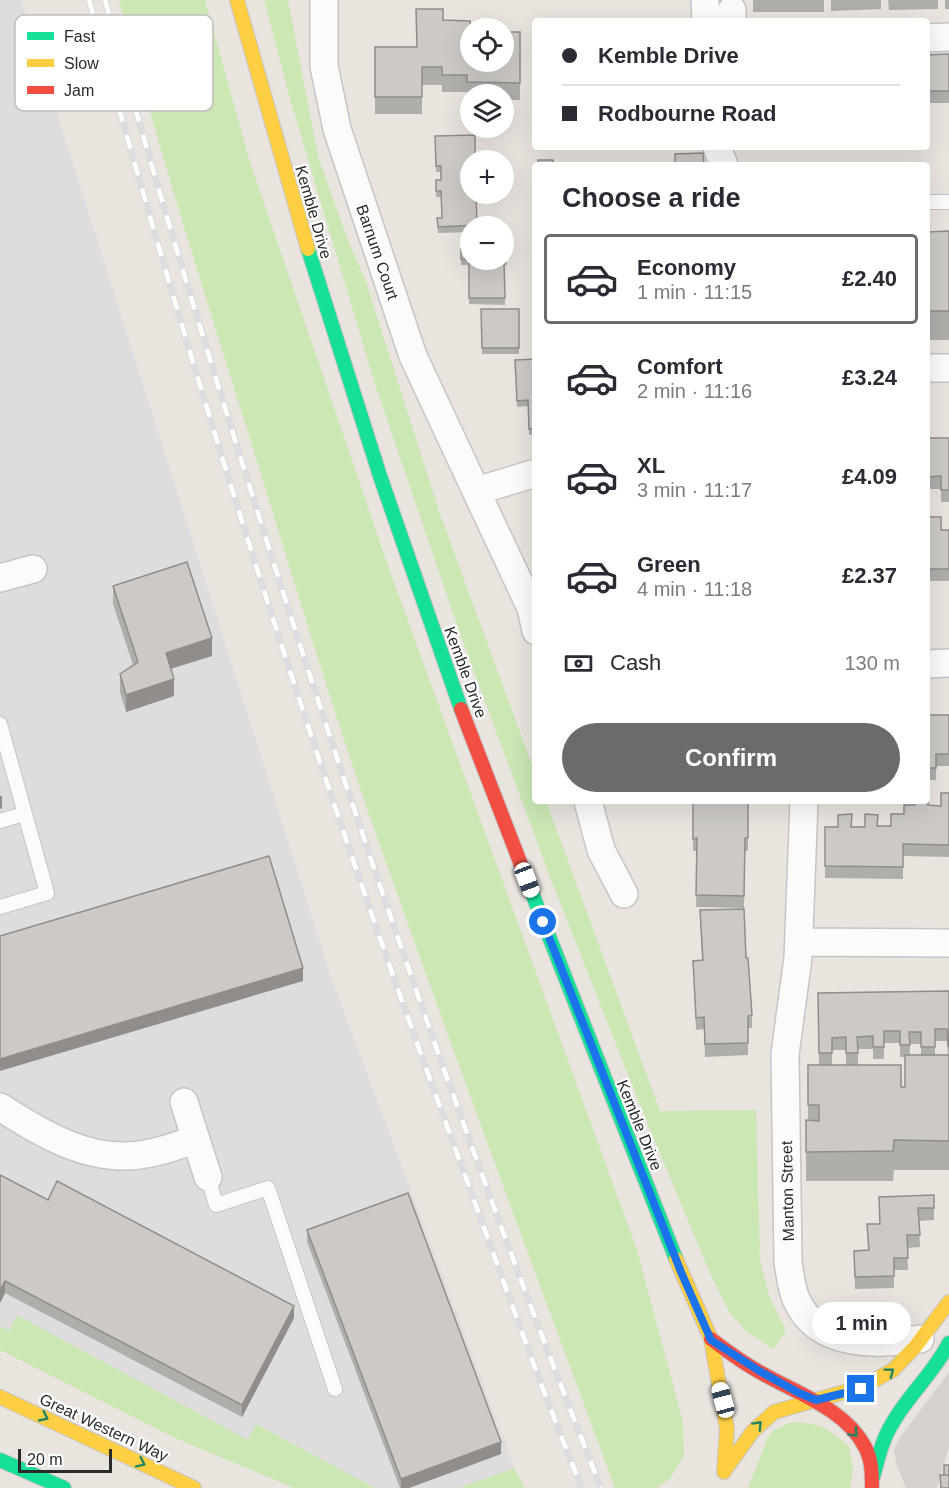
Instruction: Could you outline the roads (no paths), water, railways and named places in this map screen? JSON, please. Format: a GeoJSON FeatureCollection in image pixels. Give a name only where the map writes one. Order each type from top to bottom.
{"type":"FeatureCollection","features":[{"type":"Feature","properties":{"kind":"main road","name":"Kemble Drive"},"geometry":{"type":"LineString","coordinates":[[237,0],[319,285],[380,476],[453,689],[588,1039],[681,1272],[711,1340],[727,1429],[724,1472]]}},
{"type":"Feature","properties":{"kind":"main road"},"geometry":{"type":"LineString","coordinates":[[717,1488],[724,1472],[751,1433],[766,1417],[783,1408],[861,1389],[886,1376],[902,1363],[949,1302]]}},
{"type":"Feature","properties":{"kind":"main road"},"geometry":{"type":"LineString","coordinates":[[711,1340],[761,1372],[816,1400],[835,1414],[862,1441],[870,1458],[873,1483]]}},
{"type":"Feature","properties":{"kind":"main road"},"geometry":{"type":"LineString","coordinates":[[873,1483],[881,1445],[891,1425],[928,1377],[949,1342]]}},
{"type":"Feature","properties":{"kind":"main road","name":"Great Western Way"},"geometry":{"type":"LineString","coordinates":[[0,1397],[194,1488]]}},
{"type":"Feature","properties":{"kind":"main road"},"geometry":{"type":"LineString","coordinates":[[0,1460],[64,1488]]}},
{"type":"Feature","properties":{"kind":"street","name":"Barnum Court"},"geometry":{"type":"LineString","coordinates":[[324,0],[324,66],[337,129],[412,356],[532,613]]}},
{"type":"Feature","properties":{"kind":"street"},"geometry":{"type":"LineString","coordinates":[[705,0],[706,18]]}},
{"type":"Feature","properties":{"kind":"street"},"geometry":{"type":"LineString","coordinates":[[930,38],[949,37]]}},
{"type":"Feature","properties":{"kind":"street"},"geometry":{"type":"LineString","coordinates":[[930,368],[949,368]]}},
{"type":"Feature","properties":{"kind":"street"},"geometry":{"type":"LineString","coordinates":[[476,491],[532,474]]}},
{"type":"Feature","properties":{"kind":"street"},"geometry":{"type":"LineString","coordinates":[[0,578],[33,569]]}},
{"type":"Feature","properties":{"kind":"street"},"geometry":{"type":"LineString","coordinates":[[930,664],[949,663]]}},
{"type":"Feature","properties":{"kind":"street"},"geometry":{"type":"LineString","coordinates":[[589,804],[602,850],[624,894]]}},
{"type":"Feature","properties":{"kind":"street","name":"Manton Street"},"geometry":{"type":"LineString","coordinates":[[804,804],[799,942],[785,1053],[788,1262],[797,1300],[804,1312],[828,1331],[855,1342],[901,1342],[920,1339]]}},
{"type":"Feature","properties":{"kind":"street"},"geometry":{"type":"LineString","coordinates":[[799,942],[949,943]]}},
{"type":"Feature","properties":{"kind":"street"},"geometry":{"type":"LineString","coordinates":[[184,1102],[208,1177]]}},
{"type":"Feature","properties":{"kind":"street"},"geometry":{"type":"LineString","coordinates":[[0,1107],[46,1136],[79,1149],[112,1156],[151,1153],[195,1140]]}},
{"type":"Feature","properties":{"kind":"lane"},"geometry":{"type":"LineString","coordinates":[[930,202],[949,201]]}},
{"type":"Feature","properties":{"kind":"lane"},"geometry":{"type":"LineString","coordinates":[[0,723],[47,893],[0,907]]}},
{"type":"Feature","properties":{"kind":"lane"},"geometry":{"type":"LineString","coordinates":[[0,821],[24,814]]}},
{"type":"Feature","properties":{"kind":"lane"},"geometry":{"type":"LineString","coordinates":[[208,1177],[216,1205],[268,1188],[335,1389]]}},
{"type":"Feature","properties":{"kind":"railway"},"geometry":{"type":"LineString","coordinates":[[89,0],[93,15]]}},
{"type":"Feature","properties":{"kind":"railway"},"geometry":{"type":"LineString","coordinates":[[105,0],[109,15]]}},
{"type":"Feature","properties":{"kind":"railway"},"geometry":{"type":"LineString","coordinates":[[120,111],[215,434],[306,721],[404,1006],[533,1361],[582,1488]]}},
{"type":"Feature","properties":{"kind":"railway"},"geometry":{"type":"LineString","coordinates":[[136,111],[213,369],[356,816],[474,1153],[601,1488]]}}]}
